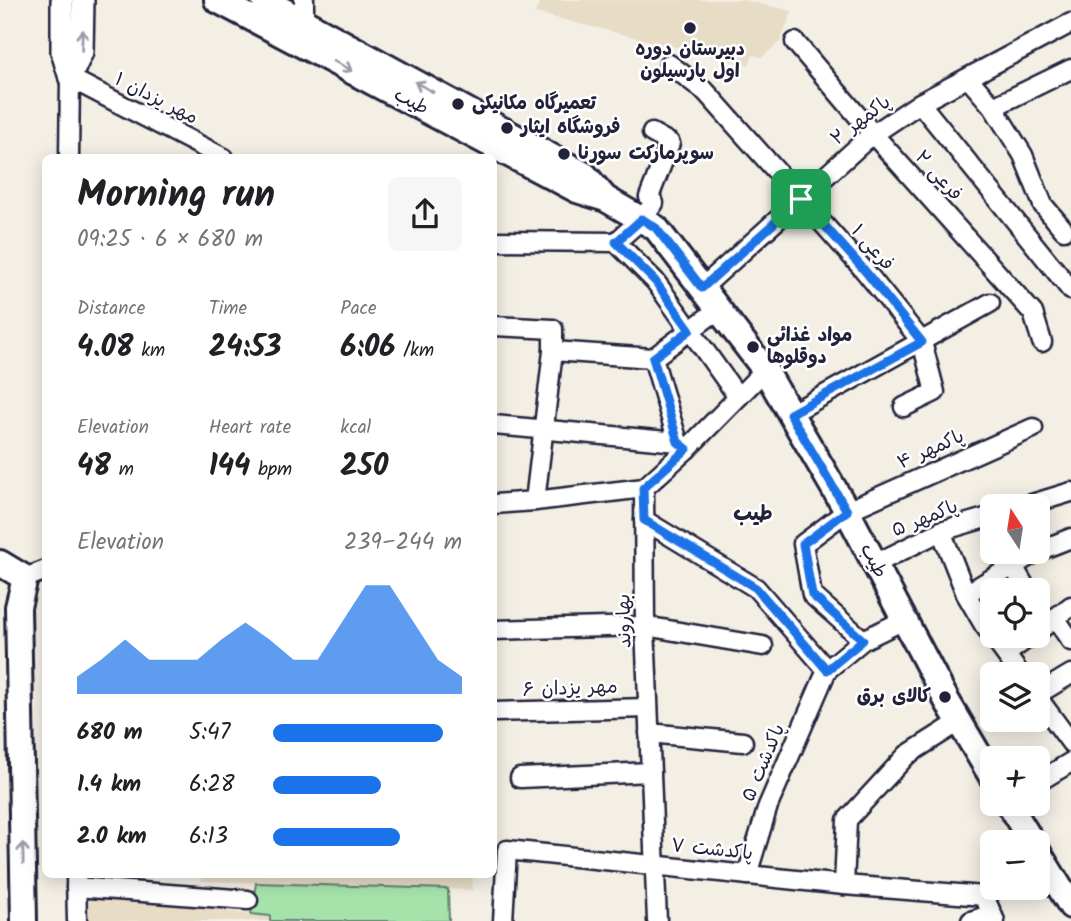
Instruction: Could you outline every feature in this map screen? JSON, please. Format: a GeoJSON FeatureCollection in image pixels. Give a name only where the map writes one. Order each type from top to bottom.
{"type":"FeatureCollection","features":[{"type":"Feature","properties":{"kind":"main road","name":"طیب"},"geometry":{"type":"LineString","coordinates":[[217,0],[301,21]]}},
{"type":"Feature","properties":{"kind":"main road","name":"طیب"},"geometry":{"type":"LineString","coordinates":[[264,0],[577,190],[606,199],[656,228],[765,370],[847,511],[980,756]]}},
{"type":"Feature","properties":{"kind":"main road"},"geometry":{"type":"LineString","coordinates":[[0,563],[35,574],[18,607],[24,921]]}},
{"type":"Feature","properties":{"kind":"main road"},"geometry":{"type":"LineString","coordinates":[[1050,876],[1071,906]]}},
{"type":"Feature","properties":{"kind":"street"},"geometry":{"type":"LineString","coordinates":[[62,0],[62,52],[70,78],[69,154]]}},
{"type":"Feature","properties":{"kind":"street"},"geometry":{"type":"LineString","coordinates":[[70,78],[82,52],[83,0]]}},
{"type":"Feature","properties":{"kind":"street","name":"پاکمهر ۲"},"geometry":{"type":"LineString","coordinates":[[702,288],[873,134],[920,103],[1071,23]]}},
{"type":"Feature","properties":{"kind":"street","name":"فرعی ۲"},"geometry":{"type":"LineString","coordinates":[[795,42],[1032,313],[1042,342]]}},
{"type":"Feature","properties":{"kind":"street","name":"فرعی ۱"},"geometry":{"type":"LineString","coordinates":[[669,64],[706,92],[865,271],[922,342],[935,392],[904,407]]}},
{"type":"Feature","properties":{"kind":"street"},"geometry":{"type":"LineString","coordinates":[[993,107],[1071,69]]}},
{"type":"Feature","properties":{"kind":"street","name":"مهر یزدان ۱"},"geometry":{"type":"LineString","coordinates":[[70,78],[216,154]]}},
{"type":"Feature","properties":{"kind":"street"},"geometry":{"type":"LineString","coordinates":[[968,78],[993,107],[1023,155],[1043,205],[1064,230]]}},
{"type":"Feature","properties":{"kind":"street"},"geometry":{"type":"LineString","coordinates":[[920,103],[1071,290]]}},
{"type":"Feature","properties":{"kind":"street"},"geometry":{"type":"LineString","coordinates":[[497,241],[616,242],[642,219],[654,203],[649,197],[670,143],[652,133]]}},
{"type":"Feature","properties":{"kind":"street"},"geometry":{"type":"LineString","coordinates":[[616,242],[655,281],[738,397]]}},
{"type":"Feature","properties":{"kind":"street"},"geometry":{"type":"LineString","coordinates":[[790,414],[990,303]]}},
{"type":"Feature","properties":{"kind":"street"},"geometry":{"type":"LineString","coordinates":[[552,351],[653,358],[719,309]]}},
{"type":"Feature","properties":{"kind":"street"},"geometry":{"type":"LineString","coordinates":[[497,326],[553,329],[535,501]]}},
{"type":"Feature","properties":{"kind":"street"},"geometry":{"type":"LineString","coordinates":[[653,358],[683,445]]}},
{"type":"Feature","properties":{"kind":"street"},"geometry":{"type":"LineString","coordinates":[[497,504],[643,488],[683,445],[765,370]]}},
{"type":"Feature","properties":{"kind":"street"},"geometry":{"type":"LineString","coordinates":[[497,425],[683,445]]}},
{"type":"Feature","properties":{"kind":"street","name":"پاکمهر ۴"},"geometry":{"type":"LineString","coordinates":[[863,640],[812,595],[803,544],[847,511],[1033,428]]}},
{"type":"Feature","properties":{"kind":"street","name":"بهاروند"},"geometry":{"type":"LineString","coordinates":[[643,488],[645,626],[657,921]]}},
{"type":"Feature","properties":{"kind":"street"},"geometry":{"type":"LineString","coordinates":[[1050,498],[1071,492]]}},
{"type":"Feature","properties":{"kind":"street"},"geometry":{"type":"LineString","coordinates":[[644,520],[756,588],[827,670],[863,640],[904,620]]}},
{"type":"Feature","properties":{"kind":"street","name":"پاکمهر ۵"},"geometry":{"type":"LineString","coordinates":[[875,564],[941,531],[980,520]]}},
{"type":"Feature","properties":{"kind":"street"},"geometry":{"type":"LineString","coordinates":[[941,531],[966,594],[984,625],[1012,662]]}},
{"type":"Feature","properties":{"kind":"street"},"geometry":{"type":"LineString","coordinates":[[1050,546],[1071,538]]}},
{"type":"Feature","properties":{"kind":"street"},"geometry":{"type":"LineString","coordinates":[[966,594],[1016,564]]}},
{"type":"Feature","properties":{"kind":"street"},"geometry":{"type":"LineString","coordinates":[[1013,566],[1020,578]]}},
{"type":"Feature","properties":{"kind":"street"},"geometry":{"type":"LineString","coordinates":[[1050,622],[1071,606]]}},
{"type":"Feature","properties":{"kind":"street"},"geometry":{"type":"LineString","coordinates":[[497,630],[645,626],[763,646]]}},
{"type":"Feature","properties":{"kind":"street"},"geometry":{"type":"LineString","coordinates":[[1050,626],[1071,641]]}},
{"type":"Feature","properties":{"kind":"street"},"geometry":{"type":"LineString","coordinates":[[1006,654],[1014,648]]}},
{"type":"Feature","properties":{"kind":"street","name":"پاکدشت ۵"},"geometry":{"type":"LineString","coordinates":[[747,875],[768,806],[827,670]]}},
{"type":"Feature","properties":{"kind":"street"},"geometry":{"type":"LineString","coordinates":[[1050,688],[1071,674]]}},
{"type":"Feature","properties":{"kind":"street","name":"مهر یزدان ۶"},"geometry":{"type":"LineString","coordinates":[[497,712],[648,708]]}},
{"type":"Feature","properties":{"kind":"street"},"geometry":{"type":"LineString","coordinates":[[1050,713],[1071,743]]}},
{"type":"Feature","properties":{"kind":"street"},"geometry":{"type":"LineString","coordinates":[[844,885],[847,820],[907,755],[959,722]]}},
{"type":"Feature","properties":{"kind":"street"},"geometry":{"type":"LineString","coordinates":[[649,733],[743,742]]}},
{"type":"Feature","properties":{"kind":"street"},"geometry":{"type":"LineString","coordinates":[[1050,775],[1071,762]]}},
{"type":"Feature","properties":{"kind":"street"},"geometry":{"type":"LineString","coordinates":[[520,778],[651,772]]}},
{"type":"Feature","properties":{"kind":"street","name":"پاکدشت ۷"},"geometry":{"type":"LineString","coordinates":[[503,921],[507,850],[844,885],[980,891]]}},
{"type":"Feature","properties":{"kind":"street"},"geometry":{"type":"LineString","coordinates":[[77,921],[76,881],[248,900]]}},
{"type":"Feature","properties":{"kind":"street"},"geometry":{"type":"LineString","coordinates":[[971,921],[993,918],[992,900]]}},
{"type":"Feature","properties":{"kind":"shaded area","name":"دبیرستان دوره اول پارسیلون"},"geometry":{"type":"Polygon","coordinates":[[[540,0],[742,0],[792,11],[780,42],[762,57],[753,55],[749,65],[535,13],[540,0]]]}},
{"type":"Feature","properties":{"kind":"shaded area"},"geometry":{"type":"Polygon","coordinates":[[[201,878],[473,878],[472,890],[201,881],[201,878]]]}},
{"type":"Feature","properties":{"kind":"shaded area"},"geometry":{"type":"Polygon","coordinates":[[[89,894],[271,917],[270,921],[89,921],[89,894]]]}},
{"type":"Feature","properties":{"kind":"green space"},"geometry":{"type":"Polygon","coordinates":[[[256,883],[448,889],[449,921],[270,921],[270,916],[251,914],[256,883]]]}},
{"type":"Feature","properties":{"kind":"place","name":"دبیرستان دوره اول پارسیلون"},"geometry":{"type":"Point","coordinates":[690,28]}},
{"type":"Feature","properties":{"kind":"place","name":"تعمیرگاه مکانیکی"},"geometry":{"type":"Point","coordinates":[458,104]}},
{"type":"Feature","properties":{"kind":"place","name":"فروشگاه ایثار"},"geometry":{"type":"Point","coordinates":[507,128]}},
{"type":"Feature","properties":{"kind":"place","name":"سوپرمارکت سورنا"},"geometry":{"type":"Point","coordinates":[564,154]}},
{"type":"Feature","properties":{"kind":"place","name":"مواد غذائی دوقلوها"},"geometry":{"type":"Point","coordinates":[753,347]}},
{"type":"Feature","properties":{"kind":"place","name":"کالای برق"},"geometry":{"type":"Point","coordinates":[945,697]}},
{"type":"Feature","properties":{"kind":"district","name":"طیب"},"geometry":{"type":"Point","coordinates":[753,514]}},
{"type":"Feature","properties":{"kind":"route"},"geometry":{"type":"LineString","coordinates":[[801,199],[865,271],[922,342],[790,414],[847,511],[803,544],[812,595],[863,640],[827,670],[756,588],[644,520],[643,488],[687,449],[678,442],[653,358],[690,330],[645,269],[616,242],[642,219],[650,223],[702,288],[801,199]]}}]}
